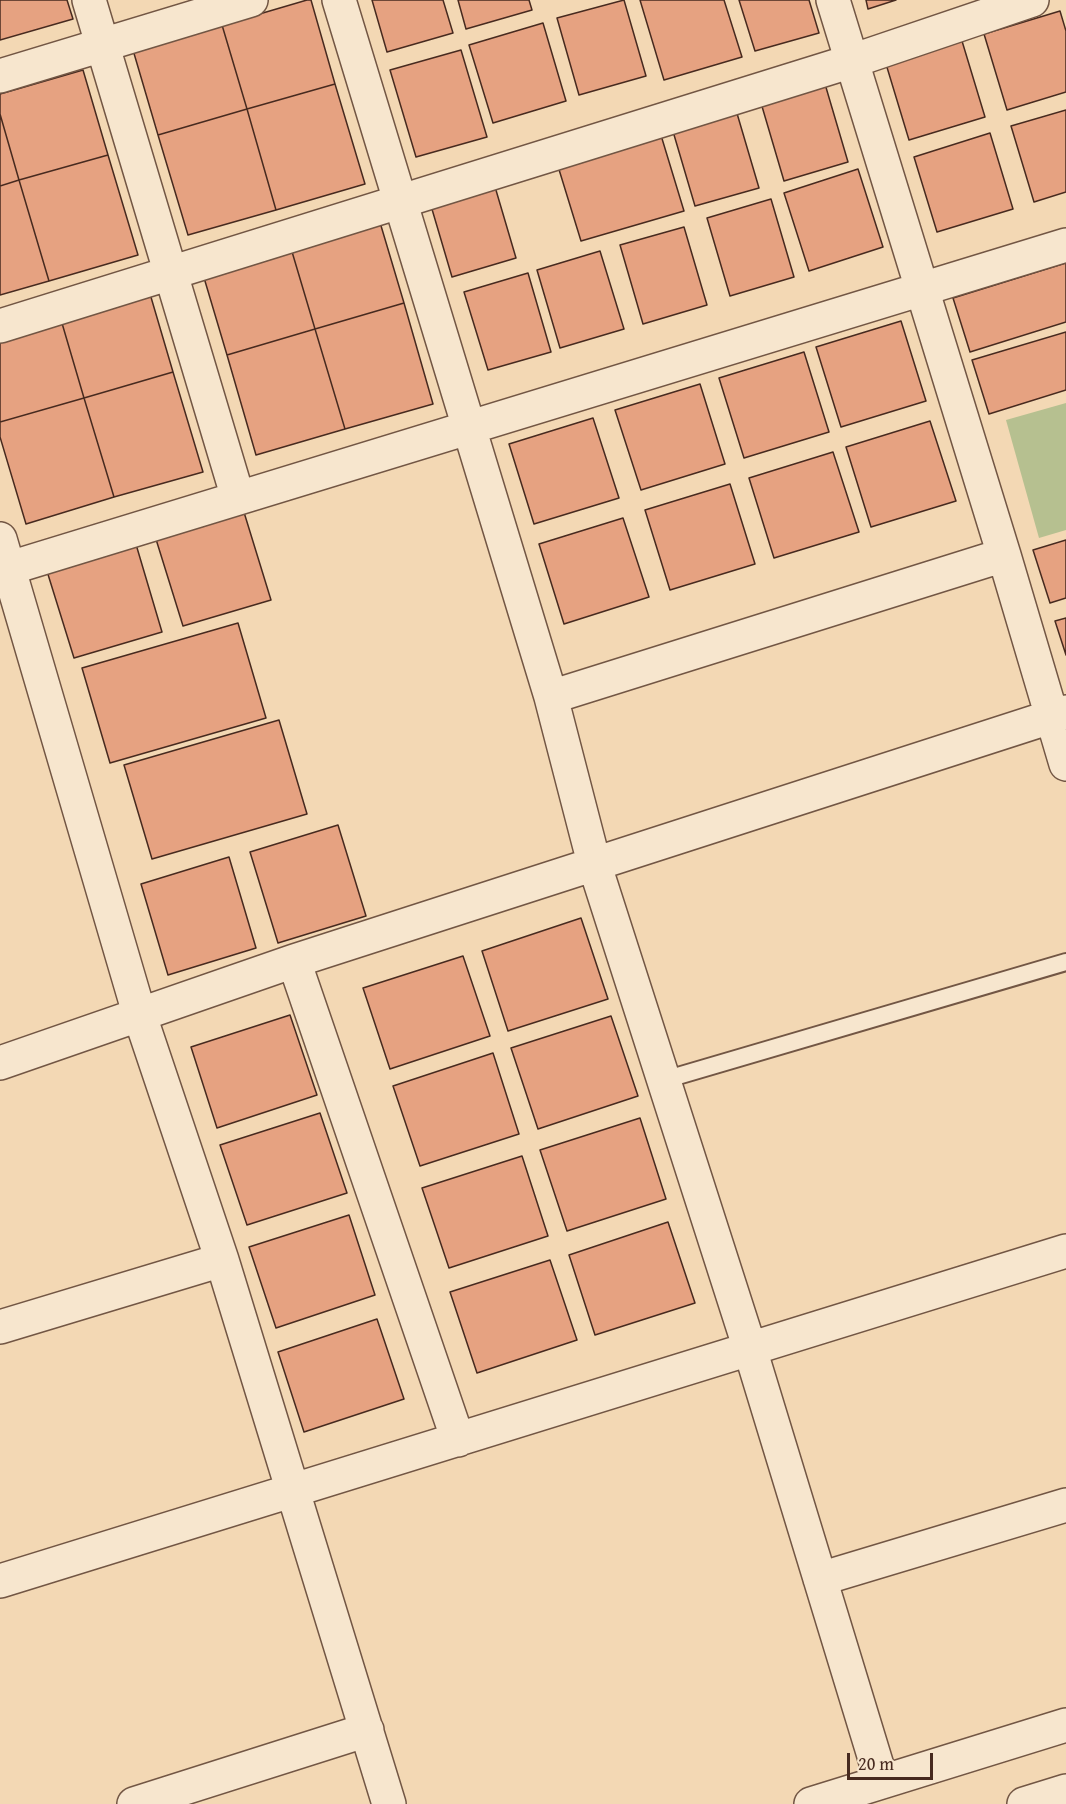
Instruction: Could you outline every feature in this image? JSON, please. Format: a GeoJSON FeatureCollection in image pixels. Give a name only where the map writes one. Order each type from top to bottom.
{"type":"FeatureCollection","features":[{"type":"Feature","properties":{"kind":"street"},"geometry":{"type":"LineString","coordinates":[[89,0],[238,498]]}},
{"type":"Feature","properties":{"kind":"street"},"geometry":{"type":"LineString","coordinates":[[0,76],[251,0]]}},
{"type":"Feature","properties":{"kind":"street"},"geometry":{"type":"LineString","coordinates":[[339,0],[551,697],[594,862],[750,1349],[882,1782]]}},
{"type":"Feature","properties":{"kind":"street"},"geometry":{"type":"LineString","coordinates":[[833,0],[1004,555],[1058,715],[1066,764]]}},
{"type":"Feature","properties":{"kind":"street"},"geometry":{"type":"LineString","coordinates":[[0,326],[852,61],[1032,0]]}},
{"type":"Feature","properties":{"kind":"street"},"geometry":{"type":"LineString","coordinates":[[389,1804],[222,1260],[138,1013],[3,560],[238,498],[1066,245]]}},
{"type":"Feature","properties":{"kind":"street"},"geometry":{"type":"LineString","coordinates":[[551,697],[1004,555]]}},
{"type":"Feature","properties":{"kind":"street"},"geometry":{"type":"LineString","coordinates":[[0,1063],[138,1013],[594,862],[1058,715]]}},
{"type":"Feature","properties":{"kind":"street"},"geometry":{"type":"LineString","coordinates":[[294,961],[458,1440]]}},
{"type":"Feature","properties":{"kind":"street"},"geometry":{"type":"LineString","coordinates":[[0,1581],[1066,1251]]}},
{"type":"Feature","properties":{"kind":"street"},"geometry":{"type":"LineString","coordinates":[[0,1327],[222,1260]]}},
{"type":"Feature","properties":{"kind":"street"},"geometry":{"type":"LineString","coordinates":[[820,1579],[1066,1504]]}},
{"type":"Feature","properties":{"kind":"street"},"geometry":{"type":"LineString","coordinates":[[811,1804],[1066,1725]]}},
{"type":"Feature","properties":{"kind":"street"},"geometry":{"type":"LineString","coordinates":[[134,1804],[367,1730]]}},
{"type":"Feature","properties":{"kind":"street"},"geometry":{"type":"LineString","coordinates":[[1024,1804],[1066,1791]]}},
{"type":"Feature","properties":{"kind":"lane"},"geometry":{"type":"LineString","coordinates":[[664,1080],[1066,963]]}},
{"type":"Feature","properties":{"kind":"green space"},"geometry":{"type":"Polygon","coordinates":[[[1066,403],[1066,530],[1039,538],[1006,420],[1066,403]]]}},
{"type":"Feature","properties":{"kind":"building"},"geometry":{"type":"Polygon","coordinates":[[[0,0],[67,0],[73,19],[0,40],[0,0]]]}},
{"type":"Feature","properties":{"kind":"building"},"geometry":{"type":"Polygon","coordinates":[[[311,0],[335,84],[247,109],[222,25],[311,0]]]}},
{"type":"Feature","properties":{"kind":"building"},"geometry":{"type":"Polygon","coordinates":[[[372,0],[443,0],[453,33],[387,52],[372,0]]]}},
{"type":"Feature","properties":{"kind":"building"},"geometry":{"type":"Polygon","coordinates":[[[458,0],[529,0],[532,10],[466,29],[458,0]]]}},
{"type":"Feature","properties":{"kind":"building"},"geometry":{"type":"Polygon","coordinates":[[[624,0],[646,76],[579,95],[557,18],[624,0]]]}},
{"type":"Feature","properties":{"kind":"building"},"geometry":{"type":"Polygon","coordinates":[[[640,0],[724,0],[742,57],[664,80],[640,0]]]}},
{"type":"Feature","properties":{"kind":"building"},"geometry":{"type":"Polygon","coordinates":[[[739,0],[809,0],[819,33],[755,51],[739,0]]]}},
{"type":"Feature","properties":{"kind":"building"},"geometry":{"type":"Polygon","coordinates":[[[866,0],[896,0],[868,9],[866,0]]]}},
{"type":"Feature","properties":{"kind":"building"},"geometry":{"type":"Polygon","coordinates":[[[1060,11],[1066,31],[1066,92],[1007,110],[984,34],[1060,11]]]}},
{"type":"Feature","properties":{"kind":"building"},"geometry":{"type":"Polygon","coordinates":[[[543,23],[566,101],[493,123],[469,45],[543,23]]]}},
{"type":"Feature","properties":{"kind":"building"},"geometry":{"type":"Polygon","coordinates":[[[222,25],[247,109],[158,135],[133,50],[222,25]]]}},
{"type":"Feature","properties":{"kind":"building"},"geometry":{"type":"Polygon","coordinates":[[[962,41],[985,117],[909,140],[886,64],[962,41]]]}},
{"type":"Feature","properties":{"kind":"building"},"geometry":{"type":"Polygon","coordinates":[[[461,50],[487,137],[416,157],[390,70],[461,50]]]}},
{"type":"Feature","properties":{"kind":"building"},"geometry":{"type":"Polygon","coordinates":[[[83,70],[108,155],[19,180],[0,114],[0,94],[83,70]]]}},
{"type":"Feature","properties":{"kind":"building"},"geometry":{"type":"Polygon","coordinates":[[[335,84],[365,184],[276,210],[247,109],[335,84]]]}},
{"type":"Feature","properties":{"kind":"building"},"geometry":{"type":"Polygon","coordinates":[[[825,84],[848,162],[784,181],[761,103],[825,84]]]}},
{"type":"Feature","properties":{"kind":"building"},"geometry":{"type":"Polygon","coordinates":[[[247,109],[276,210],[188,235],[158,135],[247,109]]]}},
{"type":"Feature","properties":{"kind":"building"},"geometry":{"type":"Polygon","coordinates":[[[736,110],[759,188],[695,206],[672,128],[736,110]]]}},
{"type":"Feature","properties":{"kind":"building"},"geometry":{"type":"Polygon","coordinates":[[[1066,110],[1066,192],[1034,202],[1011,126],[1066,110]]]}},
{"type":"Feature","properties":{"kind":"building"},"geometry":{"type":"Polygon","coordinates":[[[0,114],[19,180],[0,186],[0,114]]]}},
{"type":"Feature","properties":{"kind":"building"},"geometry":{"type":"Polygon","coordinates":[[[660,132],[684,211],[581,241],[557,163],[660,132]]]}},
{"type":"Feature","properties":{"kind":"building"},"geometry":{"type":"Polygon","coordinates":[[[990,133],[1013,209],[937,232],[914,157],[990,133]]]}},
{"type":"Feature","properties":{"kind":"building"},"geometry":{"type":"Polygon","coordinates":[[[108,155],[138,255],[49,281],[19,180],[108,155]]]}},
{"type":"Feature","properties":{"kind":"building"},"geometry":{"type":"Polygon","coordinates":[[[858,169],[883,247],[809,271],[784,193],[858,169]]]}},
{"type":"Feature","properties":{"kind":"building"},"geometry":{"type":"Polygon","coordinates":[[[19,180],[49,281],[0,295],[0,186],[19,180]]]}},
{"type":"Feature","properties":{"kind":"building"},"geometry":{"type":"Polygon","coordinates":[[[493,180],[516,258],[452,277],[429,199],[493,180]]]}},
{"type":"Feature","properties":{"kind":"building"},"geometry":{"type":"Polygon","coordinates":[[[771,199],[794,277],[730,296],[707,218],[771,199]]]}},
{"type":"Feature","properties":{"kind":"building"},"geometry":{"type":"Polygon","coordinates":[[[379,219],[404,303],[315,329],[290,245],[379,219]]]}},
{"type":"Feature","properties":{"kind":"building"},"geometry":{"type":"Polygon","coordinates":[[[684,227],[707,305],[643,324],[620,245],[684,227]]]}},
{"type":"Feature","properties":{"kind":"building"},"geometry":{"type":"Polygon","coordinates":[[[290,245],[315,329],[227,355],[202,271],[290,245]]]}},
{"type":"Feature","properties":{"kind":"building"},"geometry":{"type":"Polygon","coordinates":[[[600,251],[624,329],[560,348],[537,270],[600,251]]]}},
{"type":"Feature","properties":{"kind":"building"},"geometry":{"type":"Polygon","coordinates":[[[1066,263],[1066,322],[970,352],[953,298],[1066,263]]]}},
{"type":"Feature","properties":{"kind":"building"},"geometry":{"type":"Polygon","coordinates":[[[528,273],[551,352],[488,370],[464,292],[528,273]]]}},
{"type":"Feature","properties":{"kind":"building"},"geometry":{"type":"Polygon","coordinates":[[[148,287],[173,372],[84,398],[59,313],[148,287]]]}},
{"type":"Feature","properties":{"kind":"building"},"geometry":{"type":"Polygon","coordinates":[[[404,303],[433,404],[345,429],[315,329],[404,303]]]}},
{"type":"Feature","properties":{"kind":"building"},"geometry":{"type":"Polygon","coordinates":[[[59,313],[84,398],[0,422],[0,330],[59,313]]]}},
{"type":"Feature","properties":{"kind":"building"},"geometry":{"type":"Polygon","coordinates":[[[901,321],[926,401],[841,427],[816,347],[901,321]]]}},
{"type":"Feature","properties":{"kind":"building"},"geometry":{"type":"Polygon","coordinates":[[[315,329],[345,429],[256,455],[227,355],[315,329]]]}},
{"type":"Feature","properties":{"kind":"building"},"geometry":{"type":"Polygon","coordinates":[[[1066,332],[1066,390],[989,414],[972,360],[1066,332]]]}},
{"type":"Feature","properties":{"kind":"building"},"geometry":{"type":"Polygon","coordinates":[[[804,352],[829,432],[744,458],[719,378],[804,352]]]}},
{"type":"Feature","properties":{"kind":"building"},"geometry":{"type":"Polygon","coordinates":[[[173,372],[203,472],[114,497],[84,398],[173,372]]]}},
{"type":"Feature","properties":{"kind":"building"},"geometry":{"type":"Polygon","coordinates":[[[700,384],[725,464],[641,490],[615,410],[700,384]]]}},
{"type":"Feature","properties":{"kind":"building"},"geometry":{"type":"Polygon","coordinates":[[[84,398],[114,497],[26,524],[0,437],[0,422],[84,398]]]}},
{"type":"Feature","properties":{"kind":"building"},"geometry":{"type":"Polygon","coordinates":[[[593,418],[619,498],[534,524],[509,444],[593,418]]]}},
{"type":"Feature","properties":{"kind":"building"},"geometry":{"type":"Polygon","coordinates":[[[930,421],[956,501],[871,527],[846,447],[930,421]]]}},
{"type":"Feature","properties":{"kind":"building"},"geometry":{"type":"Polygon","coordinates":[[[833,452],[859,532],[774,558],[749,478],[833,452]]]}},
{"type":"Feature","properties":{"kind":"building"},"geometry":{"type":"Polygon","coordinates":[[[730,484],[755,564],[670,590],[645,510],[730,484]]]}},
{"type":"Feature","properties":{"kind":"building"},"geometry":{"type":"Polygon","coordinates":[[[243,509],[271,600],[183,626],[155,536],[243,509]]]}},
{"type":"Feature","properties":{"kind":"building"},"geometry":{"type":"Polygon","coordinates":[[[623,518],[649,597],[564,624],[539,544],[623,518]]]}},
{"type":"Feature","properties":{"kind":"building"},"geometry":{"type":"Polygon","coordinates":[[[1066,540],[1066,598],[1050,603],[1033,550],[1066,540]]]}},
{"type":"Feature","properties":{"kind":"building"},"geometry":{"type":"Polygon","coordinates":[[[135,541],[162,632],[74,658],[46,568],[135,541]]]}},
{"type":"Feature","properties":{"kind":"building"},"geometry":{"type":"Polygon","coordinates":[[[1066,618],[1066,655],[1055,621],[1066,618]]]}},
{"type":"Feature","properties":{"kind":"building"},"geometry":{"type":"Polygon","coordinates":[[[238,623],[266,718],[110,763],[82,668],[238,623]]]}},
{"type":"Feature","properties":{"kind":"building"},"geometry":{"type":"Polygon","coordinates":[[[279,720],[307,814],[152,859],[124,765],[279,720]]]}},
{"type":"Feature","properties":{"kind":"building"},"geometry":{"type":"Polygon","coordinates":[[[338,825],[366,916],[278,943],[250,852],[338,825]]]}},
{"type":"Feature","properties":{"kind":"building"},"geometry":{"type":"Polygon","coordinates":[[[229,857],[256,948],[168,975],[141,884],[229,857]]]}},
{"type":"Feature","properties":{"kind":"building"},"geometry":{"type":"Polygon","coordinates":[[[581,918],[608,999],[508,1031],[482,951],[581,918]]]}},
{"type":"Feature","properties":{"kind":"building"},"geometry":{"type":"Polygon","coordinates":[[[463,956],[490,1036],[390,1069],[363,988],[463,956]]]}},
{"type":"Feature","properties":{"kind":"building"},"geometry":{"type":"Polygon","coordinates":[[[290,1015],[317,1095],[217,1128],[191,1047],[290,1015]]]}},
{"type":"Feature","properties":{"kind":"building"},"geometry":{"type":"Polygon","coordinates":[[[611,1016],[638,1096],[538,1129],[511,1048],[611,1016]]]}},
{"type":"Feature","properties":{"kind":"building"},"geometry":{"type":"Polygon","coordinates":[[[493,1053],[519,1134],[420,1166],[393,1086],[493,1053]]]}},
{"type":"Feature","properties":{"kind":"building"},"geometry":{"type":"Polygon","coordinates":[[[320,1113],[347,1193],[247,1225],[220,1145],[320,1113]]]}},
{"type":"Feature","properties":{"kind":"building"},"geometry":{"type":"Polygon","coordinates":[[[640,1118],[666,1199],[567,1231],[540,1150],[640,1118]]]}},
{"type":"Feature","properties":{"kind":"building"},"geometry":{"type":"Polygon","coordinates":[[[522,1156],[548,1236],[449,1268],[422,1188],[522,1156]]]}},
{"type":"Feature","properties":{"kind":"building"},"geometry":{"type":"Polygon","coordinates":[[[349,1215],[375,1295],[276,1328],[249,1247],[349,1215]]]}},
{"type":"Feature","properties":{"kind":"building"},"geometry":{"type":"Polygon","coordinates":[[[668,1222],[695,1303],[595,1335],[569,1255],[668,1222]]]}},
{"type":"Feature","properties":{"kind":"building"},"geometry":{"type":"Polygon","coordinates":[[[550,1260],[577,1340],[477,1373],[450,1292],[550,1260]]]}},
{"type":"Feature","properties":{"kind":"building"},"geometry":{"type":"Polygon","coordinates":[[[377,1319],[404,1399],[304,1432],[278,1352],[377,1319]]]}}]}
